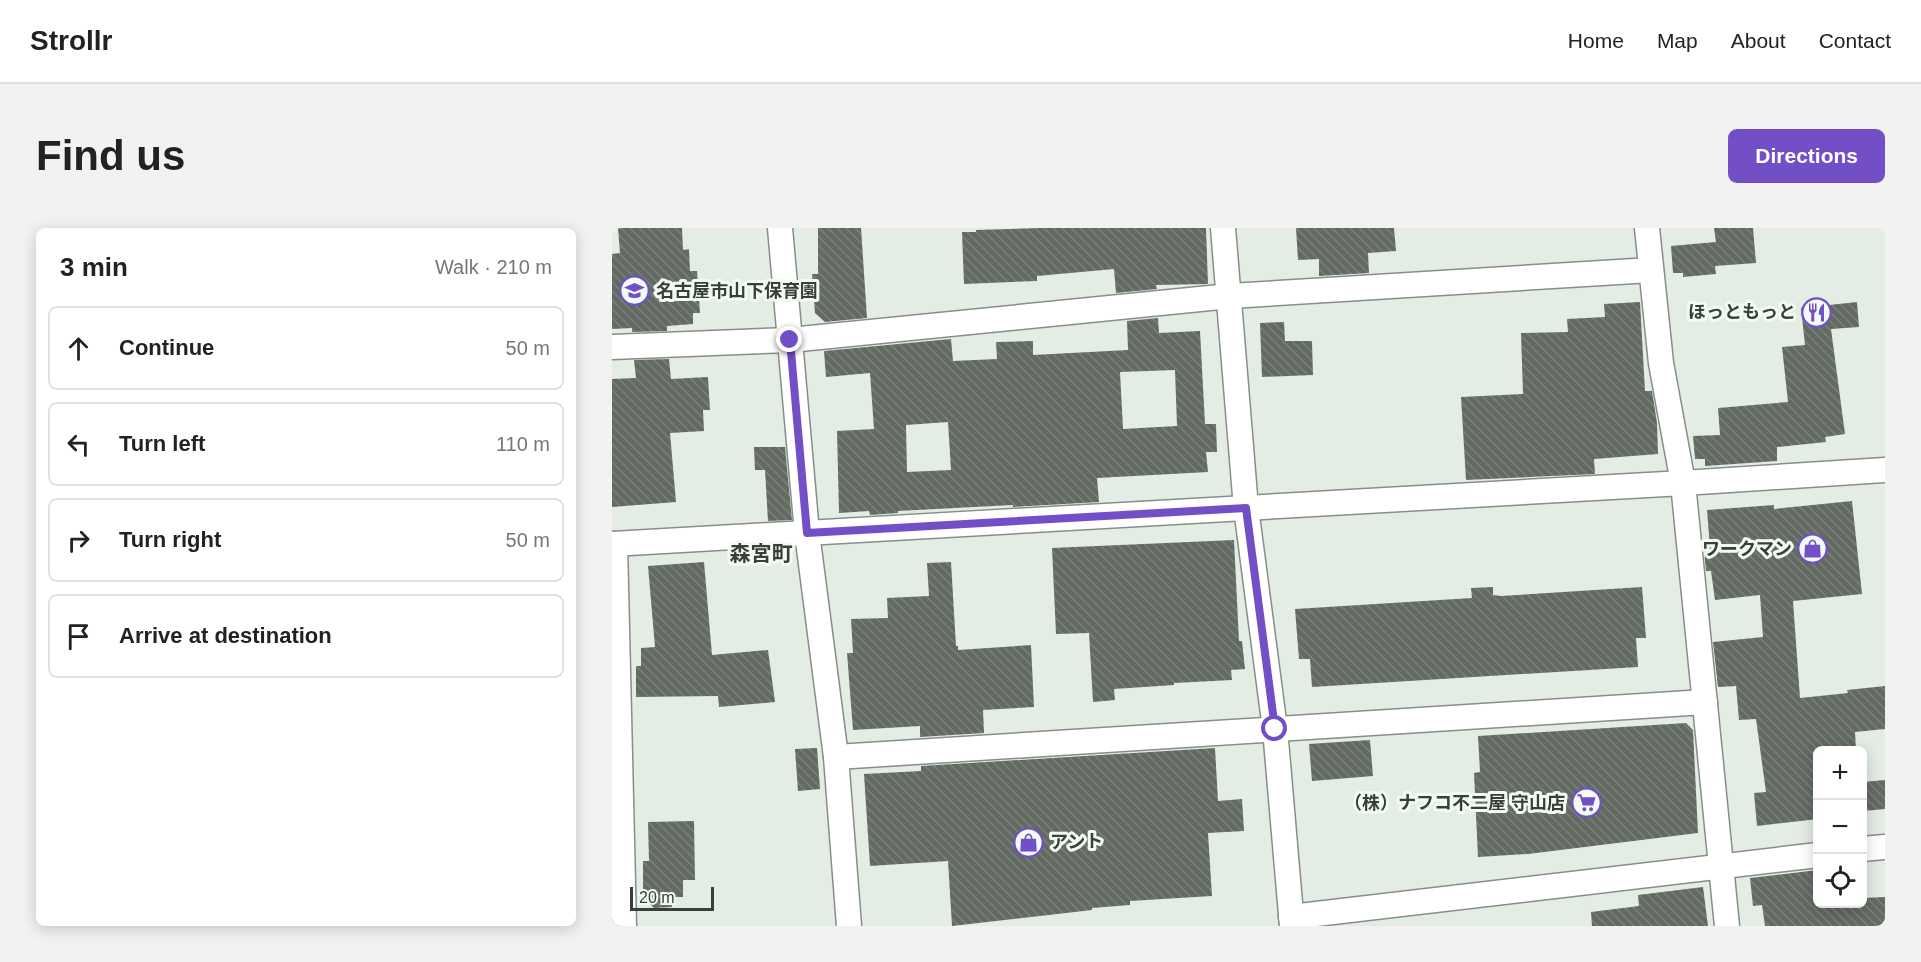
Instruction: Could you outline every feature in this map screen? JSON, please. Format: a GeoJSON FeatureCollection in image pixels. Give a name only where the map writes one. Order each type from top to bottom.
{"type":"FeatureCollection","features":[{"type":"Feature","properties":{"kind":"street"},"geometry":{"type":"LineString","coordinates":[[780,228],[807,533],[836,757],[849,926]]}},
{"type":"Feature","properties":{"kind":"street"},"geometry":{"type":"LineString","coordinates":[[1223,228],[1246,508],[1275,729],[1291,922],[1813,856]]}},
{"type":"Feature","properties":{"kind":"street"},"geometry":{"type":"LineString","coordinates":[[1647,228],[1661,363],[1683,483],[1727,926]]}},
{"type":"Feature","properties":{"kind":"street"},"geometry":{"type":"LineString","coordinates":[[612,347],[790,340],[1230,296],[1651,270]]}},
{"type":"Feature","properties":{"kind":"street"},"geometry":{"type":"LineString","coordinates":[[624,926],[614,544],[1885,470]]}},
{"type":"Feature","properties":{"kind":"street"},"geometry":{"type":"LineString","coordinates":[[836,757],[1705,702]]}},
{"type":"Feature","properties":{"kind":"street"},"geometry":{"type":"LineString","coordinates":[[1867,849],[1885,847]]}},
{"type":"Feature","properties":{"kind":"building"},"geometry":{"type":"Polygon","coordinates":[[[618,228],[682,228],[683,250],[689,249],[690,271],[697,271],[700,313],[693,313],[693,324],[667,326],[667,331],[632,332],[632,328],[612,329],[612,254],[620,253],[618,228]]]}},
{"type":"Feature","properties":{"kind":"building"},"geometry":{"type":"Polygon","coordinates":[[[818,228],[861,228],[867,318],[825,322],[815,313],[812,274],[818,274],[818,228]]]}},
{"type":"Feature","properties":{"kind":"building"},"geometry":{"type":"Polygon","coordinates":[[[1040,228],[1206,228],[1208,284],[1156,285],[1157,289],[1116,293],[1114,269],[1037,276],[1037,281],[964,284],[962,232],[1040,228]]]}},
{"type":"Feature","properties":{"kind":"building"},"geometry":{"type":"Polygon","coordinates":[[[1296,228],[1394,228],[1396,251],[1368,253],[1369,273],[1319,276],[1319,259],[1298,260],[1296,228]]]}},
{"type":"Feature","properties":{"kind":"building"},"geometry":{"type":"Polygon","coordinates":[[[1714,228],[1753,228],[1756,263],[1715,266],[1716,274],[1683,277],[1683,273],[1673,273],[1671,246],[1716,242],[1714,228]]]}},
{"type":"Feature","properties":{"kind":"building"},"geometry":{"type":"Polygon","coordinates":[[[1640,302],[1645,391],[1652,391],[1657,423],[1658,454],[1594,459],[1595,474],[1466,480],[1461,397],[1523,394],[1521,333],[1568,332],[1567,319],[1605,317],[1604,304],[1640,302]]]}},
{"type":"Feature","properties":{"kind":"building"},"geometry":{"type":"Polygon","coordinates":[[[1857,302],[1859,327],[1831,329],[1845,434],[1825,437],[1826,442],[1777,447],[1777,461],[1705,466],[1705,459],[1695,459],[1693,436],[1720,435],[1718,408],[1788,402],[1782,347],[1805,345],[1801,308],[1857,302]]]}},
{"type":"Feature","properties":{"kind":"building"},"geometry":{"type":"Polygon","coordinates":[[[1158,318],[1159,333],[1200,331],[1205,424],[1216,424],[1217,452],[1206,452],[1208,472],[1097,478],[1099,502],[898,511],[898,513],[870,515],[869,511],[839,513],[837,431],[874,429],[870,373],[826,377],[824,351],[951,339],[953,361],[997,359],[996,342],[1033,341],[1033,355],[1128,350],[1127,321],[1158,318]],[[1175,370],[1120,372],[1123,429],[1177,426],[1175,370]],[[948,422],[906,425],[907,472],[951,470],[948,422]]]}},
{"type":"Feature","properties":{"kind":"building"},"geometry":{"type":"Polygon","coordinates":[[[1284,322],[1285,341],[1312,341],[1313,375],[1262,377],[1260,323],[1284,322]]]}},
{"type":"Feature","properties":{"kind":"building"},"geometry":{"type":"Polygon","coordinates":[[[669,359],[671,379],[708,377],[710,410],[703,410],[704,431],[670,433],[676,502],[612,507],[612,379],[636,378],[634,360],[669,359]]]}},
{"type":"Feature","properties":{"kind":"building"},"geometry":{"type":"Polygon","coordinates":[[[754,447],[785,447],[792,520],[768,521],[765,470],[755,470],[754,447]]]}},
{"type":"Feature","properties":{"kind":"building"},"geometry":{"type":"Polygon","coordinates":[[[1852,501],[1862,594],[1793,601],[1800,698],[1885,686],[1885,729],[1855,732],[1856,746],[1813,746],[1813,820],[1757,826],[1754,793],[1766,792],[1756,719],[1739,720],[1736,686],[1718,687],[1713,642],[1763,637],[1760,595],[1715,600],[1711,571],[1706,571],[1704,549],[1710,548],[1707,510],[1774,505],[1774,509],[1852,501]]]}},
{"type":"Feature","properties":{"kind":"building"},"geometry":{"type":"Polygon","coordinates":[[[1234,540],[1239,641],[1242,641],[1245,669],[1231,670],[1232,680],[1114,689],[1115,700],[1093,702],[1089,633],[1056,634],[1052,548],[1234,540]]]}},
{"type":"Feature","properties":{"kind":"building"},"geometry":{"type":"Polygon","coordinates":[[[704,562],[712,655],[768,650],[775,702],[719,707],[718,696],[636,697],[636,666],[641,666],[641,648],[655,647],[648,566],[704,562]]]}},
{"type":"Feature","properties":{"kind":"building"},"geometry":{"type":"Polygon","coordinates":[[[951,562],[958,650],[1031,645],[1034,707],[983,710],[984,733],[920,737],[920,726],[853,730],[847,653],[853,653],[851,619],[888,618],[887,598],[929,596],[927,563],[951,562]]]}},
{"type":"Feature","properties":{"kind":"building"},"geometry":{"type":"Polygon","coordinates":[[[1493,587],[1493,595],[1501,596],[1642,587],[1646,638],[1636,638],[1638,667],[1312,687],[1310,659],[1299,659],[1295,609],[1472,598],[1471,588],[1493,587]]]}},
{"type":"Feature","properties":{"kind":"building","name":"（株）ナフコ不二屋 守山店"},"geometry":{"type":"Polygon","coordinates":[[[1686,723],[1693,730],[1698,833],[1528,854],[1478,857],[1474,773],[1480,772],[1478,736],[1686,723]]]}},
{"type":"Feature","properties":{"kind":"building"},"geometry":{"type":"Polygon","coordinates":[[[1370,740],[1373,776],[1312,781],[1309,744],[1370,740]]]}},
{"type":"Feature","properties":{"kind":"building"},"geometry":{"type":"Polygon","coordinates":[[[817,748],[820,789],[798,791],[795,749],[817,748]]]}},
{"type":"Feature","properties":{"kind":"building"},"geometry":{"type":"Polygon","coordinates":[[[1215,748],[1218,801],[1242,799],[1244,831],[1208,833],[1212,896],[1130,901],[1130,905],[952,926],[948,861],[870,866],[864,774],[921,771],[921,766],[1215,748]]]}},
{"type":"Feature","properties":{"kind":"building"},"geometry":{"type":"Polygon","coordinates":[[[1885,780],[1885,809],[1867,811],[1867,782],[1885,780]]]}},
{"type":"Feature","properties":{"kind":"building"},"geometry":{"type":"Polygon","coordinates":[[[694,821],[695,880],[683,880],[683,897],[671,897],[672,907],[654,908],[643,897],[643,861],[649,861],[648,822],[694,821]]]}},
{"type":"Feature","properties":{"kind":"building"},"geometry":{"type":"Polygon","coordinates":[[[1813,871],[1813,908],[1867,908],[1867,898],[1885,897],[1885,926],[1765,926],[1762,905],[1753,906],[1750,878],[1813,871]]]}},
{"type":"Feature","properties":{"kind":"building"},"geometry":{"type":"Polygon","coordinates":[[[1703,887],[1708,926],[1592,926],[1591,912],[1639,906],[1638,895],[1703,887]]]}},
{"type":"Feature","properties":{"kind":"place","name":"名古屋市山下保育園"},"geometry":{"type":"Point","coordinates":[635,291]}},
{"type":"Feature","properties":{"kind":"place","name":"ほっともっと"},"geometry":{"type":"Point","coordinates":[1817,312]}},
{"type":"Feature","properties":{"kind":"place","name":"ワークマン"},"geometry":{"type":"Point","coordinates":[1813,549]}},
{"type":"Feature","properties":{"kind":"place","name":"（株）ナフコ不二屋 守山店"},"geometry":{"type":"Point","coordinates":[1586,803]}},
{"type":"Feature","properties":{"kind":"place","name":"アント"},"geometry":{"type":"Point","coordinates":[1029,842]}},
{"type":"Feature","properties":{"kind":"district","name":"森宮町"},"geometry":{"type":"Point","coordinates":[761,554]}},
{"type":"Feature","properties":{"kind":"route"},"geometry":{"type":"LineString","coordinates":[[790,340],[807,533],[1246,508],[1275,729]]}}]}
